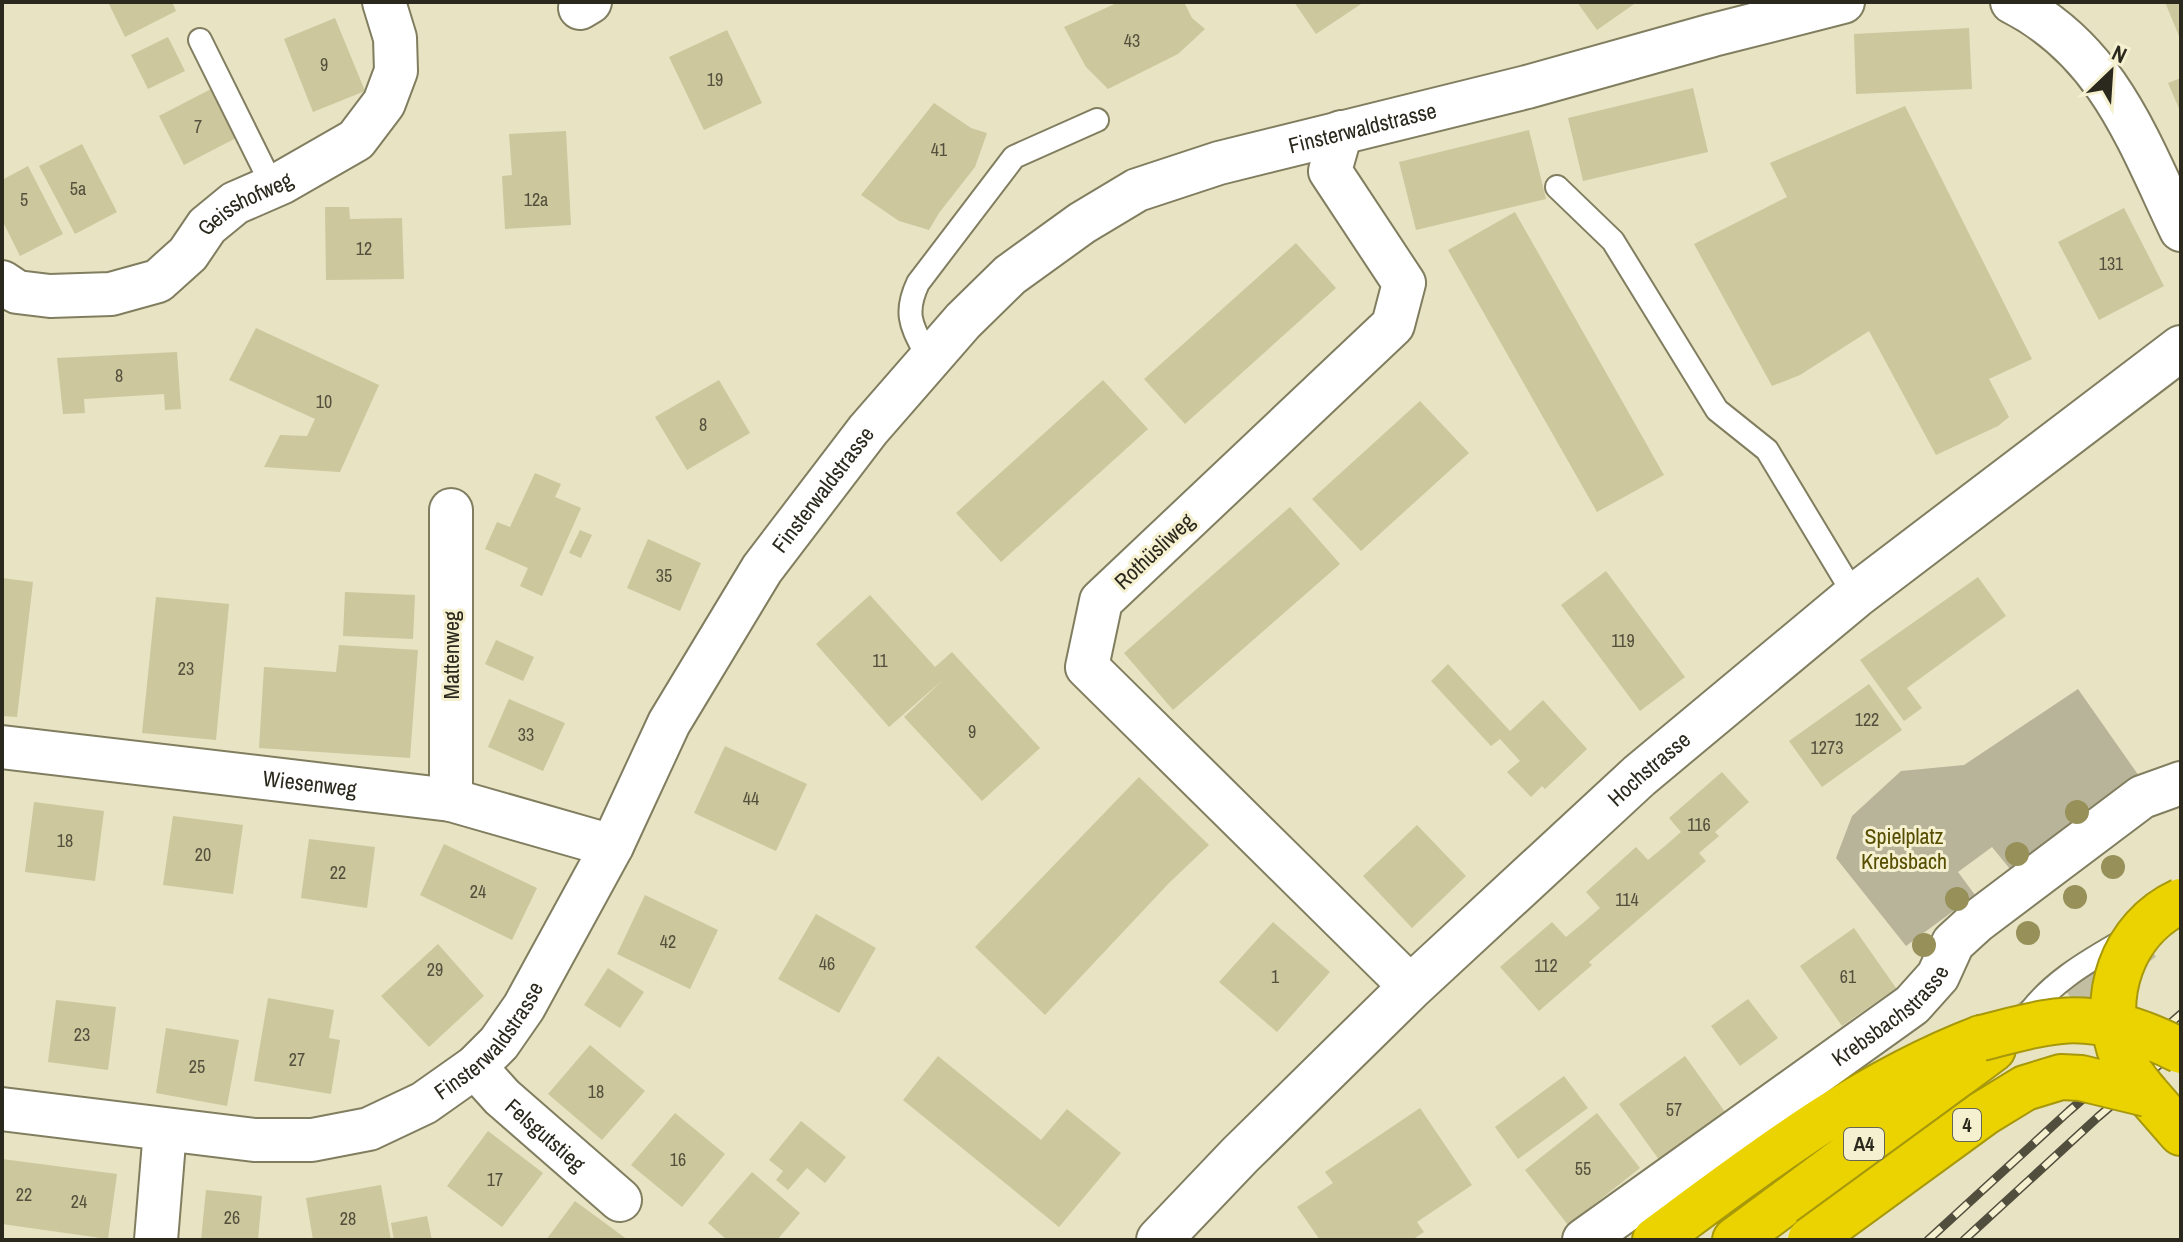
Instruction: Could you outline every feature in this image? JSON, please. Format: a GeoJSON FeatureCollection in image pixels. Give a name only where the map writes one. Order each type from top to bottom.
{"type":"FeatureCollection","features":[{"type":"Feature","properties":{"kind":"highway"},"geometry":{"type":"LineString","coordinates":[[2181,901],[2138,932],[2126,952],[2113,1000],[2114,1026],[2123,1059],[2147,1094],[2181,1133]]}},
{"type":"Feature","properties":{"kind":"highway"},"geometry":{"type":"LineString","coordinates":[[1655,1240],[1807,1130],[1876,1087],[1944,1052],[1981,1038],[2006,1039],[2064,1020],[2089,1021],[2114,1026],[2181,1051]]}},
{"type":"Feature","properties":{"kind":"highway","name":"A4"},"geometry":{"type":"LineString","coordinates":[[1735,1240],[2006,1039]]}},
{"type":"Feature","properties":{"kind":"highway","name":"4"},"geometry":{"type":"LineString","coordinates":[[1810,1240],[1984,1113],[2025,1088],[2061,1077],[2081,1078],[2147,1094]]}},
{"type":"Feature","properties":{"kind":"street","name":"Geisshofweg"},"geometry":{"type":"LineString","coordinates":[[2,282],[17,292],[50,296],[111,294],[158,281],[188,254],[207,226],[235,203],[273,187],[356,140],[384,103],[396,71],[395,38],[384,2]]}},
{"type":"Feature","properties":{"kind":"street","name":"Finsterwaldstrasse"},"geometry":{"type":"LineString","coordinates":[[2,1109],[254,1140],[312,1140],[369,1129],[424,1103],[475,1067],[499,1043],[524,1007],[612,846],[669,723],[751,586],[868,430],[963,321],[1010,275],[1082,223],[1137,190],[1219,163],[1527,87],[1843,2]]}},
{"type":"Feature","properties":{"kind":"street"},"geometry":{"type":"LineString","coordinates":[[2012,2],[2067,40],[2091,63],[2111,89],[2181,230]]}},
{"type":"Feature","properties":{"kind":"street","name":"Rothüsliweg"},"geometry":{"type":"LineString","coordinates":[[1341,132],[1330,171],[1404,283],[1393,325],[1101,601],[1087,667],[1411,987]]}},
{"type":"Feature","properties":{"kind":"street","name":"Hochstrasse"},"geometry":{"type":"LineString","coordinates":[[1159,1240],[1240,1155],[1411,987],[1639,776],[1855,596],[2181,348]]}},
{"type":"Feature","properties":{"kind":"street","name":"Mattenweg"},"geometry":{"type":"LineString","coordinates":[[451,510],[451,800]]}},
{"type":"Feature","properties":{"kind":"street","name":"Wiesenweg"},"geometry":{"type":"LineString","coordinates":[[2,747],[451,800],[612,846]]}},
{"type":"Feature","properties":{"kind":"street","name":"Krebsbachstrasse"},"geometry":{"type":"LineString","coordinates":[[1584,1240],[1912,1005],[1938,976],[1953,943],[1976,922],[2142,797],[2181,783]]}},
{"type":"Feature","properties":{"kind":"street","name":"Felsgutstieg"},"geometry":{"type":"LineString","coordinates":[[475,1067],[502,1097],[620,1200]]}},
{"type":"Feature","properties":{"kind":"street"},"geometry":{"type":"LineString","coordinates":[[156,1240],[165,1130]]}},
{"type":"Feature","properties":{"kind":"lane"},"geometry":{"type":"LineString","coordinates":[[200,40],[273,187]]}},
{"type":"Feature","properties":{"kind":"lane"},"geometry":{"type":"LineString","coordinates":[[929,360],[908,317],[911,298],[918,283],[1014,157],[1097,120]]}},
{"type":"Feature","properties":{"kind":"lane"},"geometry":{"type":"LineString","coordinates":[[1557,187],[1613,241],[1717,410],[1767,450],[1855,596]]}},
{"type":"Feature","properties":{"kind":"lane"},"geometry":{"type":"LineString","coordinates":[[2006,1039],[2033,1005],[2056,985],[2138,932]]}},
{"type":"Feature","properties":{"kind":"green space","name":"Spielplatz Krebsbach"},"geometry":{"type":"Polygon","coordinates":[[[2078,689],[2139,776],[2010,869],[1992,847],[1958,872],[1975,895],[1906,946],[1836,858],[1852,816],[1901,771],[1964,765],[2078,689]]]}},
{"type":"Feature","properties":{"kind":"building"},"geometry":{"type":"Polygon","coordinates":[[[108,2],[172,2],[176,11],[125,37],[108,2]]]}},
{"type":"Feature","properties":{"kind":"building"},"geometry":{"type":"Polygon","coordinates":[[[1119,2],[1184,2],[1192,18],[1205,29],[1178,54],[1108,89],[1086,67],[1064,27],[1119,2]]]}},
{"type":"Feature","properties":{"kind":"building"},"geometry":{"type":"Polygon","coordinates":[[[1294,2],[1364,2],[1316,34],[1294,2]]]}},
{"type":"Feature","properties":{"kind":"building"},"geometry":{"type":"Polygon","coordinates":[[[1577,2],[1637,2],[1597,30],[1577,2]]]}},
{"type":"Feature","properties":{"kind":"building"},"geometry":{"type":"Polygon","coordinates":[[[2165,2],[2181,2],[2181,41],[2165,2]]]}},
{"type":"Feature","properties":{"kind":"building"},"geometry":{"type":"Polygon","coordinates":[[[335,18],[365,91],[313,112],[284,39],[335,18]]]}},
{"type":"Feature","properties":{"kind":"building"},"geometry":{"type":"Polygon","coordinates":[[[1969,28],[1972,89],[1856,94],[1854,34],[1969,28]]]}},
{"type":"Feature","properties":{"kind":"building"},"geometry":{"type":"Polygon","coordinates":[[[727,30],[762,103],[704,130],[669,57],[727,30]]]}},
{"type":"Feature","properties":{"kind":"building"},"geometry":{"type":"Polygon","coordinates":[[[168,37],[185,71],[148,89],[131,55],[168,37]]]}},
{"type":"Feature","properties":{"kind":"building"},"geometry":{"type":"Polygon","coordinates":[[[2181,78],[2181,113],[2168,83],[2181,78]]]}},
{"type":"Feature","properties":{"kind":"building"},"geometry":{"type":"Polygon","coordinates":[[[1693,88],[1708,152],[1583,181],[1568,118],[1693,88]]]}},
{"type":"Feature","properties":{"kind":"building"},"geometry":{"type":"Polygon","coordinates":[[[211,89],[236,138],[184,165],[159,116],[211,89]]]}},
{"type":"Feature","properties":{"kind":"building"},"geometry":{"type":"Polygon","coordinates":[[[934,103],[971,128],[987,133],[975,167],[929,230],[899,221],[861,195],[934,103]]]}},
{"type":"Feature","properties":{"kind":"building"},"geometry":{"type":"Polygon","coordinates":[[[1905,106],[2032,359],[1989,379],[2009,417],[1998,426],[1936,455],[1869,331],[1800,375],[1772,386],[1694,244],[1787,197],[1770,163],[1905,106]]]}},
{"type":"Feature","properties":{"kind":"building"},"geometry":{"type":"Polygon","coordinates":[[[1529,130],[1546,199],[1416,230],[1399,162],[1529,130]]]}},
{"type":"Feature","properties":{"kind":"building"},"geometry":{"type":"Polygon","coordinates":[[[566,131],[571,225],[505,229],[502,176],[512,175],[509,134],[566,131]]]}},
{"type":"Feature","properties":{"kind":"building"},"geometry":{"type":"Polygon","coordinates":[[[82,144],[117,212],[75,234],[39,166],[82,144]]]}},
{"type":"Feature","properties":{"kind":"building"},"geometry":{"type":"Polygon","coordinates":[[[28,166],[63,234],[20,256],[2,220],[2,180],[28,166]]]}},
{"type":"Feature","properties":{"kind":"building"},"geometry":{"type":"Polygon","coordinates":[[[325,207],[349,207],[350,219],[402,218],[404,279],[326,280],[325,207]]]}},
{"type":"Feature","properties":{"kind":"building"},"geometry":{"type":"Polygon","coordinates":[[[2124,208],[2164,286],[2099,320],[2058,242],[2124,208]]]}},
{"type":"Feature","properties":{"kind":"building"},"geometry":{"type":"Polygon","coordinates":[[[1515,212],[1664,475],[1597,512],[1448,250],[1515,212]]]}},
{"type":"Feature","properties":{"kind":"building"},"geometry":{"type":"Polygon","coordinates":[[[1296,243],[1336,288],[1185,424],[1144,379],[1296,243]]]}},
{"type":"Feature","properties":{"kind":"building"},"geometry":{"type":"Polygon","coordinates":[[[256,328],[379,385],[340,472],[264,467],[280,435],[307,436],[315,419],[229,380],[256,328]]]}},
{"type":"Feature","properties":{"kind":"building"},"geometry":{"type":"Polygon","coordinates":[[[177,352],[181,409],[165,410],[164,394],[84,399],[85,413],[63,414],[57,358],[177,352]]]}},
{"type":"Feature","properties":{"kind":"building"},"geometry":{"type":"Polygon","coordinates":[[[719,380],[750,433],[687,470],[655,417],[719,380]]]}},
{"type":"Feature","properties":{"kind":"building"},"geometry":{"type":"Polygon","coordinates":[[[1103,380],[1148,429],[1001,562],[956,513],[1103,380]]]}},
{"type":"Feature","properties":{"kind":"building"},"geometry":{"type":"Polygon","coordinates":[[[1420,401],[1469,453],[1361,551],[1312,499],[1420,401]]]}},
{"type":"Feature","properties":{"kind":"building"},"geometry":{"type":"Polygon","coordinates":[[[535,473],[561,484],[555,497],[581,508],[542,596],[520,586],[528,568],[485,549],[497,522],[510,527],[535,473]]]}},
{"type":"Feature","properties":{"kind":"building"},"geometry":{"type":"Polygon","coordinates":[[[1290,507],[1340,564],[1173,710],[1124,653],[1290,507]]]}},
{"type":"Feature","properties":{"kind":"building"},"geometry":{"type":"Polygon","coordinates":[[[580,530],[592,535],[581,558],[569,553],[580,530]]]}},
{"type":"Feature","properties":{"kind":"building"},"geometry":{"type":"Polygon","coordinates":[[[648,539],[701,563],[680,611],[627,588],[648,539]]]}},
{"type":"Feature","properties":{"kind":"building"},"geometry":{"type":"Polygon","coordinates":[[[1606,571],[1685,677],[1640,711],[1561,605],[1606,571]]]}},
{"type":"Feature","properties":{"kind":"building"},"geometry":{"type":"Polygon","coordinates":[[[1978,577],[2006,616],[1907,688],[1922,708],[1904,721],[1860,660],[1978,577]]]}},
{"type":"Feature","properties":{"kind":"building"},"geometry":{"type":"Polygon","coordinates":[[[2,578],[33,582],[17,717],[2,716],[2,578]]]}},
{"type":"Feature","properties":{"kind":"building"},"geometry":{"type":"Polygon","coordinates":[[[345,592],[415,595],[413,639],[343,636],[345,592]]]}},
{"type":"Feature","properties":{"kind":"building"},"geometry":{"type":"Polygon","coordinates":[[[870,595],[935,667],[952,652],[1040,748],[982,801],[904,717],[944,679],[889,727],[816,644],[870,595]]]}},
{"type":"Feature","properties":{"kind":"building"},"geometry":{"type":"Polygon","coordinates":[[[156,597],[229,604],[216,740],[142,733],[156,597]]]}},
{"type":"Feature","properties":{"kind":"building"},"geometry":{"type":"Polygon","coordinates":[[[496,640],[534,657],[523,681],[485,664],[496,640]]]}},
{"type":"Feature","properties":{"kind":"building"},"geometry":{"type":"Polygon","coordinates":[[[339,645],[418,650],[410,758],[259,748],[264,667],[336,672],[339,645]]]}},
{"type":"Feature","properties":{"kind":"building"},"geometry":{"type":"Polygon","coordinates":[[[1448,664],[1510,731],[1543,700],[1587,749],[1545,789],[1542,786],[1531,797],[1507,772],[1520,761],[1500,739],[1491,746],[1431,681],[1448,664]]]}},
{"type":"Feature","properties":{"kind":"building"},"geometry":{"type":"Polygon","coordinates":[[[1869,684],[1902,730],[1822,787],[1789,741],[1869,684]]]}},
{"type":"Feature","properties":{"kind":"building"},"geometry":{"type":"Polygon","coordinates":[[[509,699],[565,723],[543,771],[488,747],[509,699]]]}},
{"type":"Feature","properties":{"kind":"building"},"geometry":{"type":"Polygon","coordinates":[[[725,746],[807,784],[776,851],[694,813],[725,746]]]}},
{"type":"Feature","properties":{"kind":"building"},"geometry":{"type":"Polygon","coordinates":[[[1722,772],[1749,802],[1715,832],[1719,836],[1699,853],[1706,861],[1589,962],[1592,965],[1539,1011],[1500,967],[1552,922],[1566,937],[1583,923],[1600,908],[1586,892],[1636,847],[1648,860],[1681,832],[1669,818],[1722,772]]]}},
{"type":"Feature","properties":{"kind":"building"},"geometry":{"type":"Polygon","coordinates":[[[1139,777],[1209,845],[1169,883],[1045,1015],[975,947],[1139,777]]]}},
{"type":"Feature","properties":{"kind":"building"},"geometry":{"type":"Polygon","coordinates":[[[34,802],[104,811],[95,881],[25,872],[34,802]]]}},
{"type":"Feature","properties":{"kind":"building"},"geometry":{"type":"Polygon","coordinates":[[[173,816],[243,825],[233,894],[163,885],[173,816]]]}},
{"type":"Feature","properties":{"kind":"building"},"geometry":{"type":"Polygon","coordinates":[[[1417,825],[1466,876],[1412,928],[1363,876],[1417,825]]]}},
{"type":"Feature","properties":{"kind":"building"},"geometry":{"type":"Polygon","coordinates":[[[309,839],[375,847],[367,908],[301,898],[309,839]]]}},
{"type":"Feature","properties":{"kind":"building"},"geometry":{"type":"Polygon","coordinates":[[[444,844],[537,888],[512,940],[420,895],[444,844]]]}},
{"type":"Feature","properties":{"kind":"building"},"geometry":{"type":"Polygon","coordinates":[[[645,895],[718,930],[690,989],[617,954],[645,895]]]}},
{"type":"Feature","properties":{"kind":"building"},"geometry":{"type":"Polygon","coordinates":[[[816,914],[876,948],[839,1013],[778,979],[816,914]]]}},
{"type":"Feature","properties":{"kind":"building"},"geometry":{"type":"Polygon","coordinates":[[[1273,922],[1330,972],[1277,1032],[1219,982],[1273,922]]]}},
{"type":"Feature","properties":{"kind":"building"},"geometry":{"type":"Polygon","coordinates":[[[1854,928],[1896,988],[1842,1026],[1800,966],[1854,928]]]}},
{"type":"Feature","properties":{"kind":"building"},"geometry":{"type":"Polygon","coordinates":[[[438,944],[484,996],[429,1047],[381,996],[438,944]]]}},
{"type":"Feature","properties":{"kind":"building"},"geometry":{"type":"Polygon","coordinates":[[[608,968],[644,992],[620,1028],[584,1005],[608,968]]]}},
{"type":"Feature","properties":{"kind":"building"},"geometry":{"type":"Polygon","coordinates":[[[268,998],[334,1010],[329,1038],[340,1040],[331,1094],[254,1081],[268,998]]]}},
{"type":"Feature","properties":{"kind":"building"},"geometry":{"type":"Polygon","coordinates":[[[1748,999],[1778,1038],[1740,1066],[1711,1026],[1748,999]]]}},
{"type":"Feature","properties":{"kind":"building"},"geometry":{"type":"Polygon","coordinates":[[[56,1000],[116,1007],[108,1070],[48,1062],[56,1000]]]}},
{"type":"Feature","properties":{"kind":"building"},"geometry":{"type":"Polygon","coordinates":[[[166,1028],[239,1040],[227,1106],[156,1093],[166,1028]]]}},
{"type":"Feature","properties":{"kind":"building"},"geometry":{"type":"Polygon","coordinates":[[[590,1045],[645,1091],[602,1140],[548,1094],[590,1045]]]}},
{"type":"Feature","properties":{"kind":"building"},"geometry":{"type":"Polygon","coordinates":[[[938,1056],[1041,1140],[1067,1109],[1121,1153],[1059,1227],[903,1100],[938,1056]]]}},
{"type":"Feature","properties":{"kind":"building"},"geometry":{"type":"Polygon","coordinates":[[[1685,1056],[1728,1116],[1662,1164],[1619,1104],[1685,1056]]]}},
{"type":"Feature","properties":{"kind":"building"},"geometry":{"type":"Polygon","coordinates":[[[1564,1076],[1588,1108],[1518,1159],[1495,1127],[1564,1076]]]}},
{"type":"Feature","properties":{"kind":"building"},"geometry":{"type":"Polygon","coordinates":[[[1420,1108],[1472,1185],[1417,1222],[1424,1232],[1412,1240],[1320,1240],[1297,1207],[1333,1183],[1325,1172],[1420,1108]]]}},
{"type":"Feature","properties":{"kind":"building"},"geometry":{"type":"Polygon","coordinates":[[[675,1113],[725,1154],[682,1207],[631,1165],[675,1113]]]}},
{"type":"Feature","properties":{"kind":"building"},"geometry":{"type":"Polygon","coordinates":[[[1597,1113],[1640,1168],[1568,1225],[1525,1170],[1597,1113]]]}},
{"type":"Feature","properties":{"kind":"building"},"geometry":{"type":"Polygon","coordinates":[[[801,1121],[846,1157],[825,1183],[807,1168],[788,1190],[776,1180],[783,1171],[769,1160],[801,1121]]]}},
{"type":"Feature","properties":{"kind":"building"},"geometry":{"type":"Polygon","coordinates":[[[488,1131],[543,1173],[502,1227],[447,1186],[488,1131]]]}},
{"type":"Feature","properties":{"kind":"building"},"geometry":{"type":"Polygon","coordinates":[[[2,1159],[117,1174],[108,1239],[2,1224],[2,1159]]]}},
{"type":"Feature","properties":{"kind":"building"},"geometry":{"type":"Polygon","coordinates":[[[752,1172],[800,1213],[777,1240],[727,1240],[708,1223],[752,1172]]]}},
{"type":"Feature","properties":{"kind":"building"},"geometry":{"type":"Polygon","coordinates":[[[381,1185],[391,1240],[313,1240],[306,1198],[381,1185]]]}},
{"type":"Feature","properties":{"kind":"building"},"geometry":{"type":"Polygon","coordinates":[[[206,1190],[262,1196],[258,1240],[201,1240],[206,1190]]]}},
{"type":"Feature","properties":{"kind":"building"},"geometry":{"type":"Polygon","coordinates":[[[575,1201],[628,1240],[546,1240],[575,1201]]]}},
{"type":"Feature","properties":{"kind":"building"},"geometry":{"type":"Polygon","coordinates":[[[427,1216],[432,1240],[394,1240],[391,1223],[427,1216]]]}},
{"type":"Feature","properties":{"kind":"tunnel"},"geometry":{"type":"LineString","coordinates":[[2015,1033],[2143,939]]}},
{"type":"Feature","properties":{"kind":"railway"},"geometry":{"type":"LineString","coordinates":[[1928,1240],[2181,1014]]}},
{"type":"Feature","properties":{"kind":"railway"},"geometry":{"type":"LineString","coordinates":[[1964,1240],[2181,1046]]}}]}
